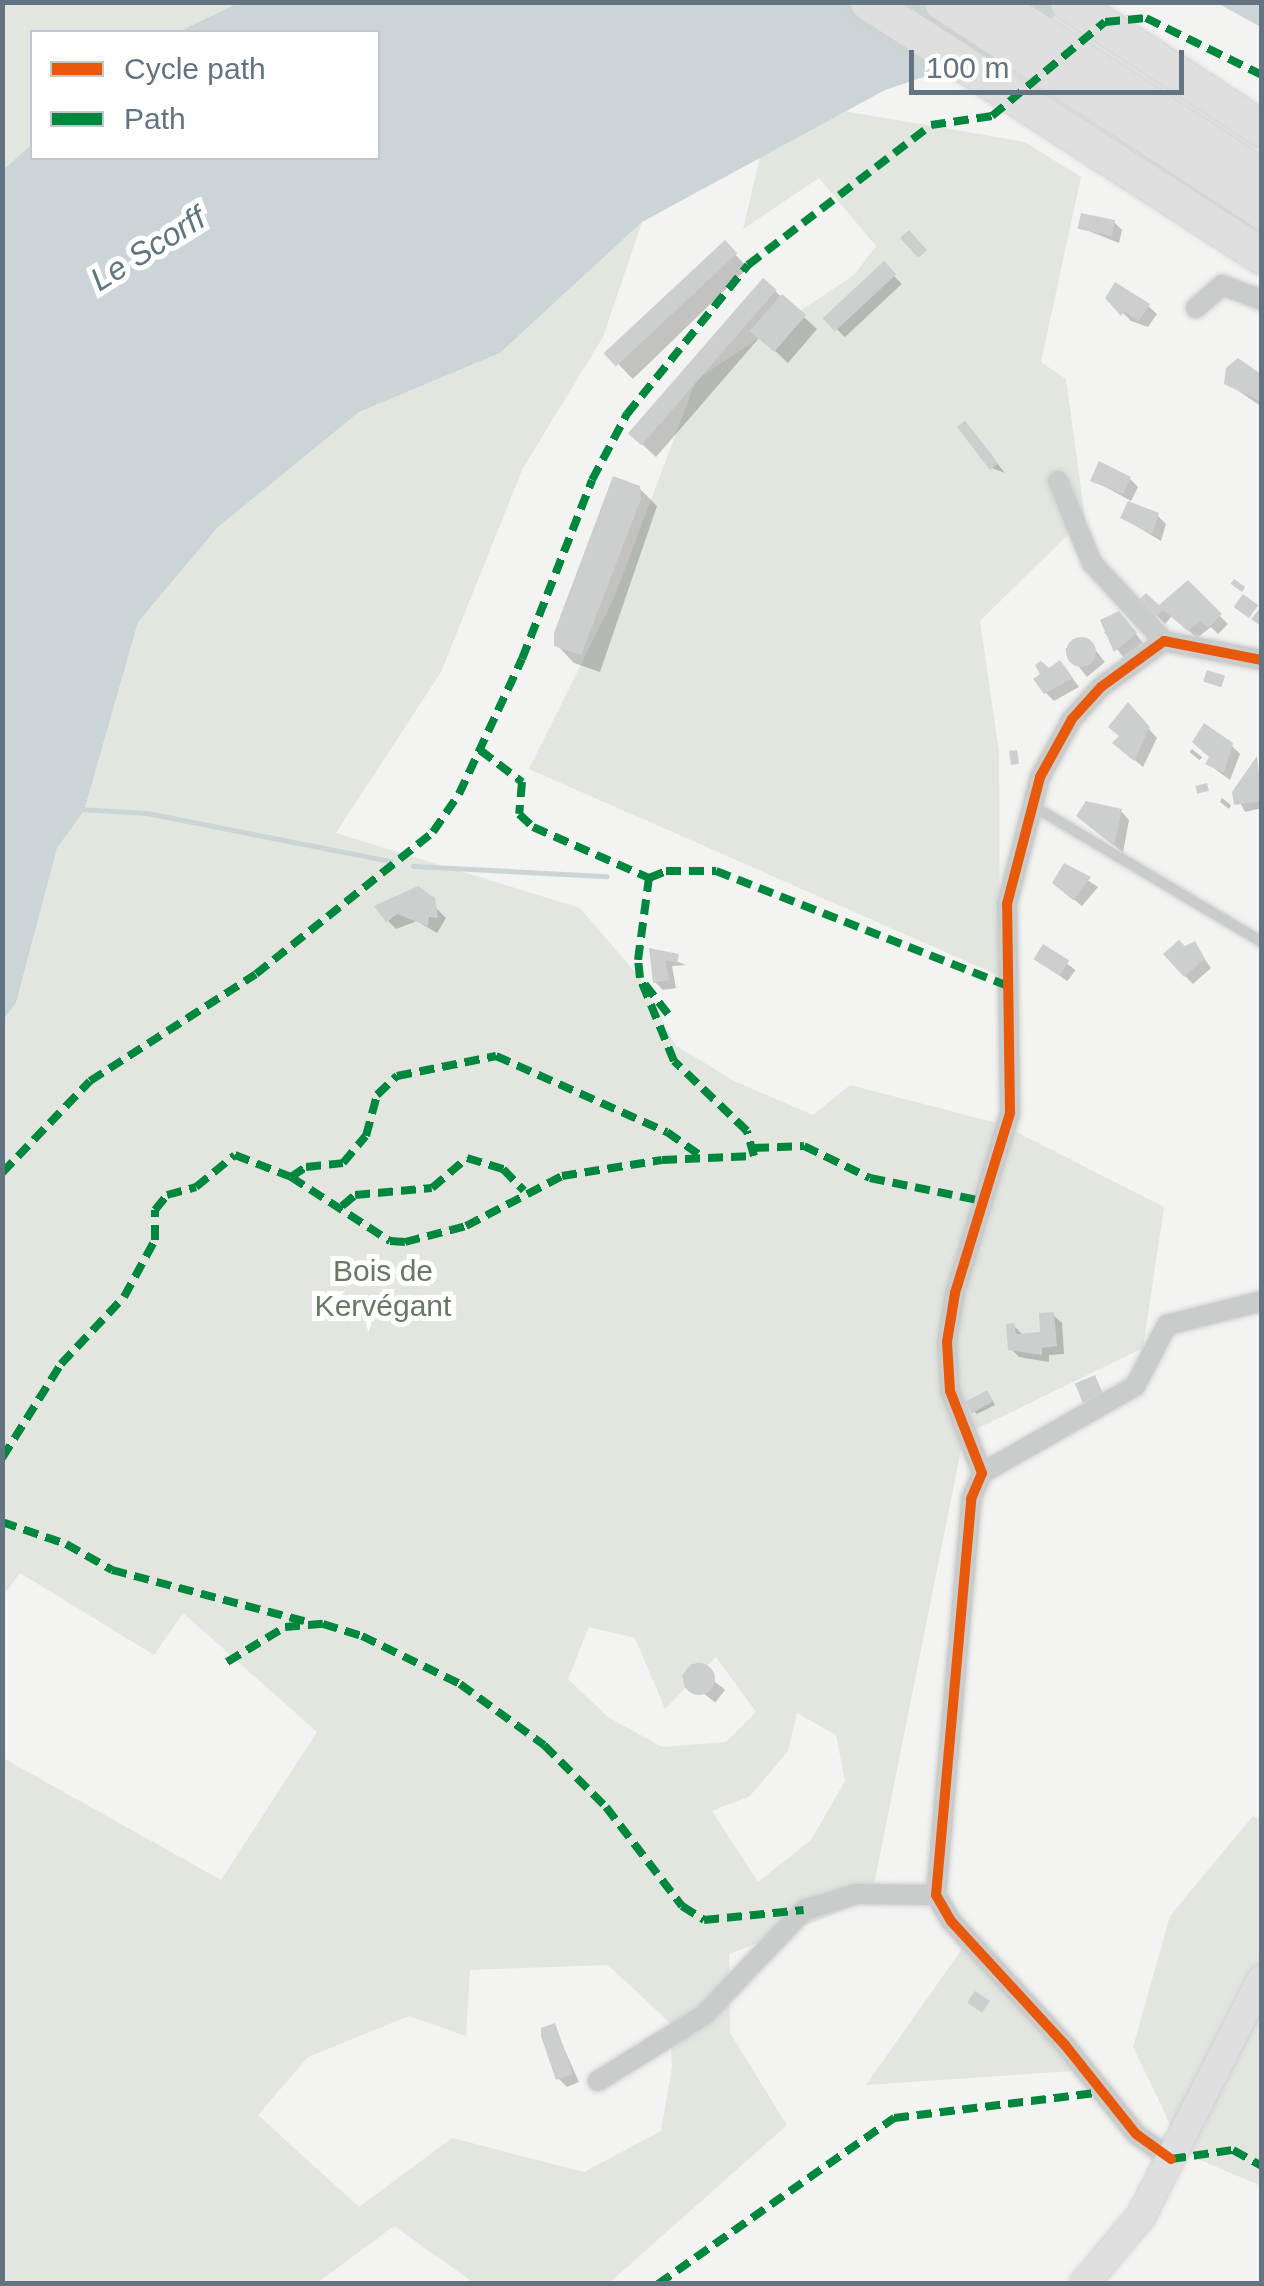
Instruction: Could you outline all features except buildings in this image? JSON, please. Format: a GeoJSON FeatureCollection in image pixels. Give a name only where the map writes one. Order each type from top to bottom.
{"type":"FeatureCollection","features":[{"type":"Feature","properties":{"kind":"highway"},"geometry":{"type":"LineString","coordinates":[[868,2],[1262,256]]}},
{"type":"Feature","properties":{"kind":"highway"},"geometry":{"type":"LineString","coordinates":[[942,2],[1262,177]]}},
{"type":"Feature","properties":{"kind":"highway"},"geometry":{"type":"LineString","coordinates":[[994,2],[1262,211]]}},
{"type":"Feature","properties":{"kind":"highway"},"geometry":{"type":"LineString","coordinates":[[1068,2],[1262,129]]}},
{"type":"Feature","properties":{"kind":"street"},"geometry":{"type":"LineString","coordinates":[[1196,308],[1222,285],[1262,300]]}},
{"type":"Feature","properties":{"kind":"street"},"geometry":{"type":"LineString","coordinates":[[1058,481],[1092,563],[1164,641],[1260,654]]}},
{"type":"Feature","properties":{"kind":"street"},"geometry":{"type":"LineString","coordinates":[[982,1473],[950,1391],[947,1342],[955,1293],[1010,1113],[1007,904],[1032,806],[1072,719],[1164,641]]}},
{"type":"Feature","properties":{"kind":"street"},"geometry":{"type":"LineString","coordinates":[[1171,2159],[1136,2134],[951,1921],[936,1896],[971,1499],[982,1473],[1135,1386],[1168,1324],[1262,1301]]}},
{"type":"Feature","properties":{"kind":"street"},"geometry":{"type":"LineString","coordinates":[[598,2081],[704,2015],[804,1910],[856,1894],[936,1896]]}},
{"type":"Feature","properties":{"kind":"street"},"geometry":{"type":"LineString","coordinates":[[1084,2284],[1141,2216],[1262,1979]]}},
{"type":"Feature","properties":{"kind":"lane"},"geometry":{"type":"LineString","coordinates":[[1032,806],[1262,942]]}},
{"type":"Feature","properties":{"kind":"green space"},"geometry":{"type":"Polygon","coordinates":[[[3,3],[238,3],[182,30],[30,30],[30,146],[3,170],[3,3]]]}},
{"type":"Feature","properties":{"kind":"green space"},"geometry":{"type":"Polygon","coordinates":[[[844,111],[1025,142],[1081,177],[1041,362],[1066,379],[1085,518],[980,621],[999,752],[1000,976],[529,769],[614,598],[696,380],[854,275],[876,246],[819,178],[743,229],[760,157],[844,111]]]}},
{"type":"Feature","properties":{"kind":"green space","name":"Bois de Kervégant"},"geometry":{"type":"Polygon","coordinates":[[[642,222],[603,337],[523,468],[441,672],[336,833],[580,908],[640,978],[675,1045],[734,1081],[813,1115],[850,1085],[1001,1124],[1164,1207],[1143,1348],[964,1435],[871,1900],[729,1954],[730,2033],[787,2125],[609,2283],[474,2283],[394,2226],[317,2283],[3,2283],[3,1758],[221,1880],[317,1732],[183,1613],[154,1655],[20,1573],[3,1596],[3,1020],[16,1003],[57,848],[84,811],[138,622],[218,527],[359,412],[500,353],[642,222]],[[589,1627],[568,1679],[608,1717],[662,1747],[726,1742],[756,1712],[716,1657],[665,1709],[635,1638],[589,1627]],[[797,1713],[788,1751],[750,1796],[712,1811],[758,1882],[811,1840],[845,1781],[836,1735],[797,1713]],[[608,1965],[470,1970],[466,2036],[409,2016],[308,2057],[258,2115],[359,2207],[452,2138],[584,2172],[661,2131],[672,2067],[670,2023],[608,1965]]]}},
{"type":"Feature","properties":{"kind":"green space"},"geometry":{"type":"Polygon","coordinates":[[[1253,1816],[1261,1820],[1261,2186],[1184,2153],[1133,2047],[1170,1916],[1253,1816]]]}},
{"type":"Feature","properties":{"kind":"green space"},"geometry":{"type":"Polygon","coordinates":[[[967,1942],[1072,2071],[866,2085],[967,1942]]]}},
{"type":"Feature","properties":{"kind":"water","name":"Le Scorff"},"geometry":{"type":"Polygon","coordinates":[[[238,3],[1069,3],[1002,62],[938,72],[885,90],[642,222],[500,353],[359,412],[218,527],[138,622],[84,811],[57,848],[16,1003],[3,1020],[3,170],[30,146],[30,160],[380,160],[380,30],[182,30],[238,3]]]}},
{"type":"Feature","properties":{"kind":"water"},"geometry":{"type":"Polygon","coordinates":[[[1214,3],[1261,3],[1261,27],[1219,4],[1214,3]]]}},
{"type":"Feature","properties":{"kind":"waterway"},"geometry":{"type":"LineString","coordinates":[[79,809],[147,813],[390,861]]}},
{"type":"Feature","properties":{"kind":"waterway"},"geometry":{"type":"LineString","coordinates":[[413,866],[607,876]]}},
{"type":"Feature","properties":{"kind":"marked path"},"geometry":{"type":"LineString","coordinates":[[2,1173],[90,1081],[256,974],[433,832],[459,794],[522,659],[592,480],[627,414],[748,265],[931,125],[992,116],[1105,22],[1146,18],[1262,75]]}},
{"type":"Feature","properties":{"kind":"marked path"},"geometry":{"type":"LineString","coordinates":[[480,750],[522,782],[519,814],[533,827],[649,878]]}},
{"type":"Feature","properties":{"kind":"marked path"},"geometry":{"type":"LineString","coordinates":[[668,1014],[640,978],[638,960],[649,878],[666,871],[716,871],[1008,986]]}},
{"type":"Feature","properties":{"kind":"marked path"},"geometry":{"type":"LineString","coordinates":[[2,1458],[61,1364],[124,1297],[155,1240],[155,1210],[167,1195],[196,1187],[235,1155],[291,1177],[390,1241],[405,1242],[466,1226],[562,1176],[662,1160],[754,1156],[747,1131],[674,1061],[640,978]]}},
{"type":"Feature","properties":{"kind":"marked path"},"geometry":{"type":"LineString","coordinates":[[291,1177],[306,1167],[343,1163],[366,1136],[377,1095],[397,1076],[496,1056],[667,1132],[701,1156]]}},
{"type":"Feature","properties":{"kind":"marked path"},"geometry":{"type":"LineString","coordinates":[[754,1148],[804,1146],[870,1178],[982,1201]]}},
{"type":"Feature","properties":{"kind":"marked path"},"geometry":{"type":"LineString","coordinates":[[342,1206],[355,1195],[432,1188],[467,1158],[503,1169],[524,1191]]}},
{"type":"Feature","properties":{"kind":"marked path"},"geometry":{"type":"LineString","coordinates":[[2,1522],[66,1544],[112,1570],[304,1621]]}},
{"type":"Feature","properties":{"kind":"marked path"},"geometry":{"type":"LineString","coordinates":[[227,1662],[285,1627],[323,1624],[362,1636],[460,1684],[544,1745],[606,1807],[682,1906],[704,1920],[804,1910]]}},
{"type":"Feature","properties":{"kind":"marked path"},"geometry":{"type":"LineString","coordinates":[[658,2284],[894,2118],[1103,2092]]}},
{"type":"Feature","properties":{"kind":"marked path"},"geometry":{"type":"LineString","coordinates":[[1171,2159],[1233,2150],[1262,2166]]}},
{"type":"Feature","properties":{"kind":"cycle path"},"geometry":{"type":"LineString","coordinates":[[1171,2159],[1136,2134],[1065,2045],[951,1921],[936,1895],[971,1499],[982,1473],[950,1391],[947,1342],[955,1293],[1010,1113],[1007,904],[1040,777],[1072,719],[1101,687],[1164,641],[1262,660]]}}]}
